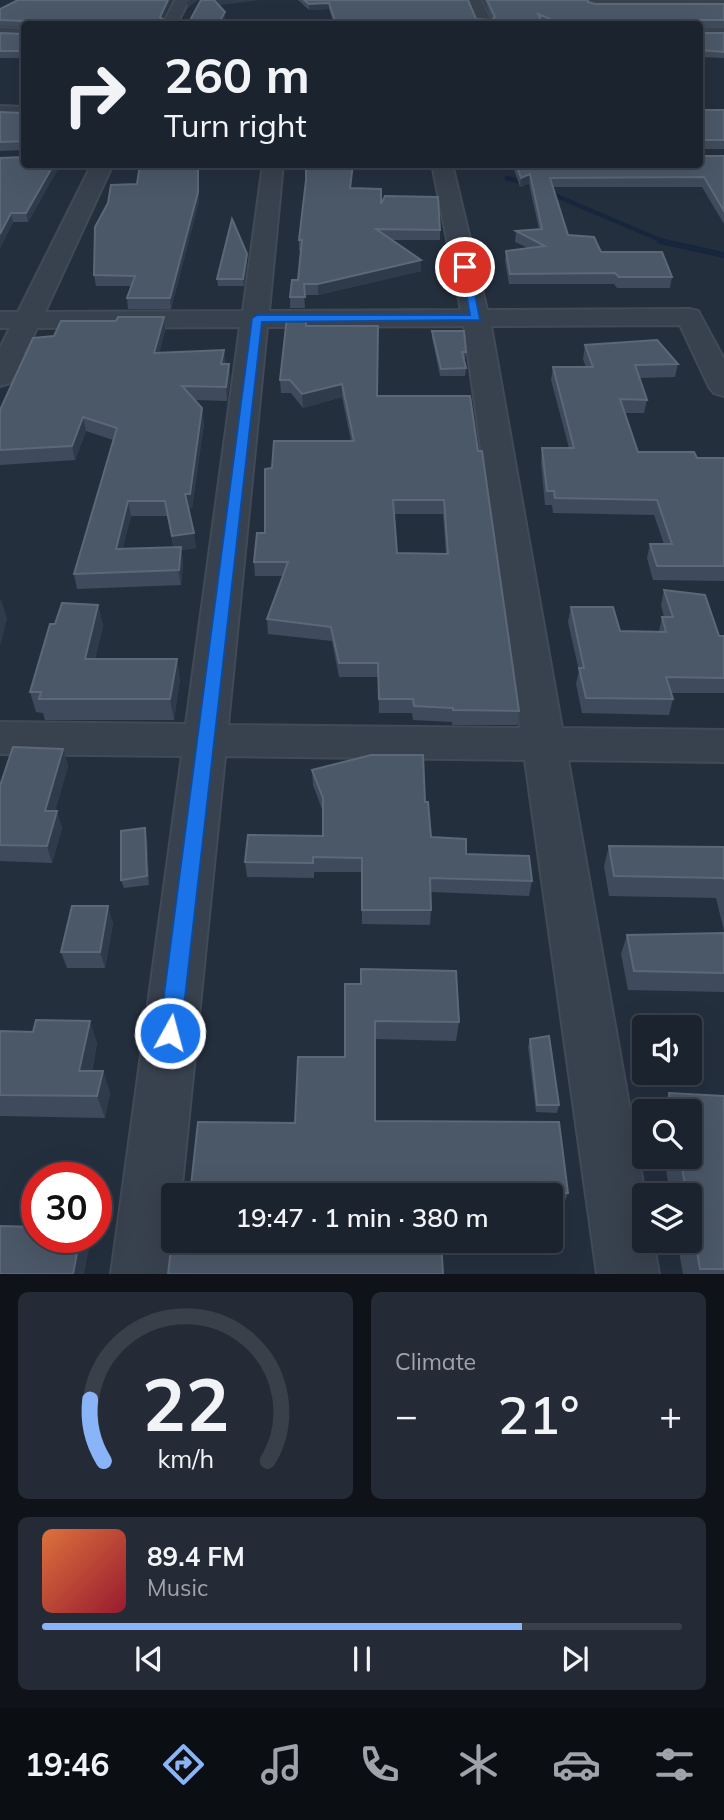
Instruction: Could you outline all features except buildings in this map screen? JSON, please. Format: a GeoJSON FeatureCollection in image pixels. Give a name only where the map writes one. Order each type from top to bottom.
{"type":"FeatureCollection","features":[{"type":"Feature","properties":{"kind":"street"},"geometry":{"type":"LineString","coordinates":[[172,21],[182,0]]}},
{"type":"Feature","properties":{"kind":"street"},"geometry":{"type":"LineString","coordinates":[[474,0],[484,21]]}},
{"type":"Feature","properties":{"kind":"street"},"geometry":{"type":"LineString","coordinates":[[595,6],[724,3]]}},
{"type":"Feature","properties":{"kind":"street"},"geometry":{"type":"LineString","coordinates":[[0,33],[21,34]]}},
{"type":"Feature","properties":{"kind":"street"},"geometry":{"type":"LineString","coordinates":[[703,33],[724,33]]}},
{"type":"Feature","properties":{"kind":"street"},"geometry":{"type":"LineString","coordinates":[[0,112],[21,113]]}},
{"type":"Feature","properties":{"kind":"street"},"geometry":{"type":"LineString","coordinates":[[0,377],[101,168]]}},
{"type":"Feature","properties":{"kind":"street"},"geometry":{"type":"LineString","coordinates":[[142,1274],[257,318],[273,168]]}},
{"type":"Feature","properties":{"kind":"street"},"geometry":{"type":"LineString","coordinates":[[443,168],[476,318],[628,1274]]}},
{"type":"Feature","properties":{"kind":"street"},"geometry":{"type":"LineString","coordinates":[[0,320],[689,317],[724,387]]}},
{"type":"Feature","properties":{"kind":"street"},"geometry":{"type":"LineString","coordinates":[[0,737],[542,746],[724,746]]}},
{"type":"Feature","properties":{"kind":"waterway"},"geometry":{"type":"LineString","coordinates":[[507,178],[529,184]]}},
{"type":"Feature","properties":{"kind":"waterway"},"geometry":{"type":"LineString","coordinates":[[545,191],[665,242]]}},
{"type":"Feature","properties":{"kind":"waterway"},"geometry":{"type":"LineString","coordinates":[[660,241],[665,242]]}},
{"type":"Feature","properties":{"kind":"waterway"},"geometry":{"type":"LineString","coordinates":[[665,242],[724,255]]}},
{"type":"Feature","properties":{"kind":"route"},"geometry":{"type":"LineString","coordinates":[[170,1033],[257,318],[476,318],[465,267]]}}]}
